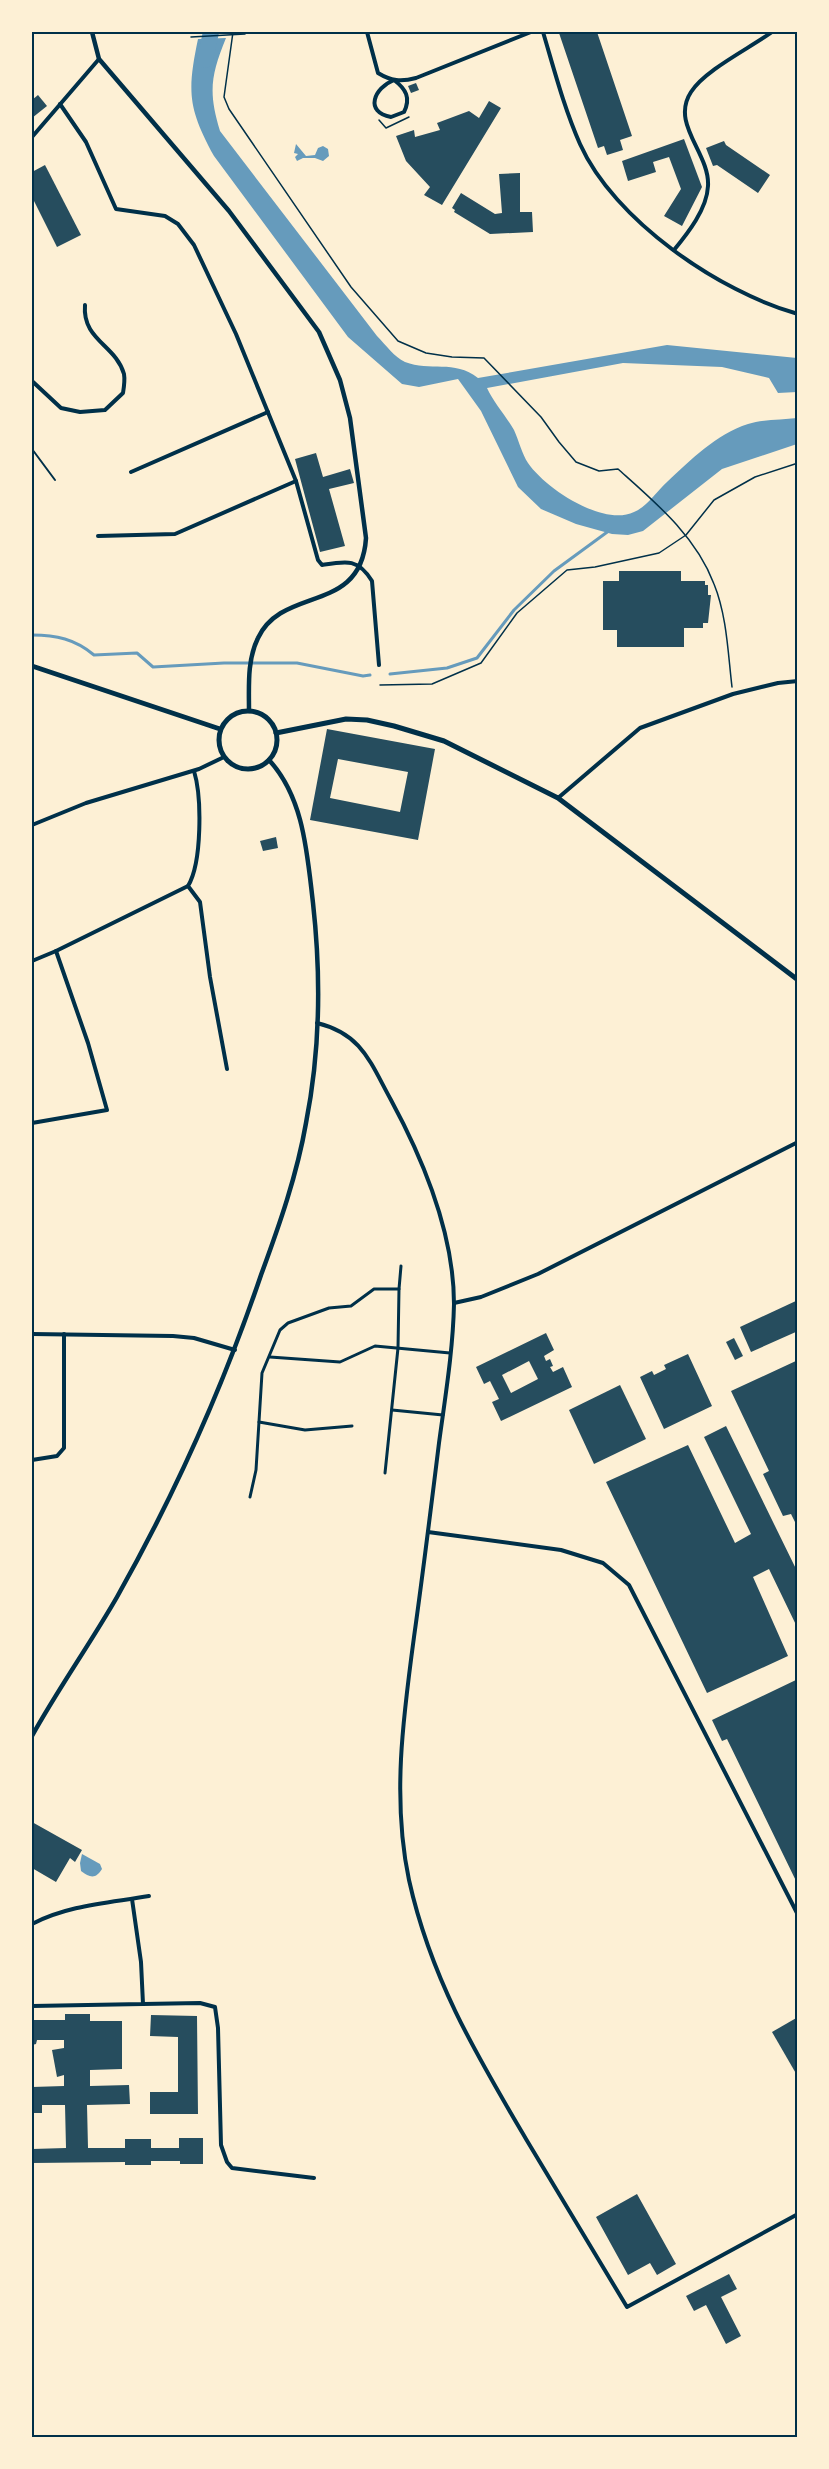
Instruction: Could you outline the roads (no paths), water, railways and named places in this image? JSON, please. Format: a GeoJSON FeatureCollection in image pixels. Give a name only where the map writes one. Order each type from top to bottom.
{"type":"FeatureCollection","features":[{"type":"Feature","properties":{"kind":"main road"},"geometry":{"type":"LineString","coordinates":[[32,666],[220,729]]}},
{"type":"Feature","properties":{"kind":"main road"},"geometry":{"type":"LineString","coordinates":[[249,711],[266,717],[276,733],[274,751],[269,760],[255,768],[230,763],[224,757],[220,747],[220,729],[228,718],[249,711]]}},
{"type":"Feature","properties":{"kind":"main road"},"geometry":{"type":"LineString","coordinates":[[276,733],[346,719],[367,720],[394,726],[444,741],[558,798],[798,980]]}},
{"type":"Feature","properties":{"kind":"street"},"geometry":{"type":"LineString","coordinates":[[92,32],[99,59],[229,211],[319,332],[340,380],[352,428],[366,538],[360,566],[345,584],[330,593],[285,610],[264,628],[253,650],[249,674],[249,711]]}},
{"type":"Feature","properties":{"kind":"street"},"geometry":{"type":"LineString","coordinates":[[367,32],[378,73],[394,80],[405,91],[408,101],[404,112],[391,117],[382,115],[374,100],[378,90],[394,80],[416,78],[531,32]]}},
{"type":"Feature","properties":{"kind":"street"},"geometry":{"type":"LineString","coordinates":[[543,32],[560,90],[580,145],[597,174],[627,211],[701,269],[742,293],[798,314]]}},
{"type":"Feature","properties":{"kind":"street"},"geometry":{"type":"LineString","coordinates":[[674,250],[705,203],[708,187],[707,167],[687,129],[686,109],[690,93],[704,78],[772,32]]}},
{"type":"Feature","properties":{"kind":"street"},"geometry":{"type":"LineString","coordinates":[[32,137],[99,59]]}},
{"type":"Feature","properties":{"kind":"street"},"geometry":{"type":"LineString","coordinates":[[60,104],[86,142],[116,209],[165,216],[178,224],[194,245],[236,334],[296,481],[318,560],[322,565],[343,561],[355,563],[365,570],[372,581],[379,665]]}},
{"type":"Feature","properties":{"kind":"street"},"geometry":{"type":"LineString","coordinates":[[32,381],[61,408],[80,412],[105,410],[123,393],[125,376],[120,363],[92,333],[84,316],[85,305]]}},
{"type":"Feature","properties":{"kind":"street"},"geometry":{"type":"LineString","coordinates":[[131,472],[268,412]]}},
{"type":"Feature","properties":{"kind":"street"},"geometry":{"type":"LineString","coordinates":[[98,536],[174,534],[296,481]]}},
{"type":"Feature","properties":{"kind":"street"},"geometry":{"type":"LineString","coordinates":[[225,511],[227,517]]}},
{"type":"Feature","properties":{"kind":"street"},"geometry":{"type":"LineString","coordinates":[[558,798],[640,728],[733,694],[778,683],[798,681]]}},
{"type":"Feature","properties":{"kind":"street"},"geometry":{"type":"LineString","coordinates":[[32,825],[86,803],[194,771],[224,757]]}},
{"type":"Feature","properties":{"kind":"street"},"geometry":{"type":"LineString","coordinates":[[32,1736],[116,1598],[183,1471],[235,1350],[282,1214],[302,1141],[314,1072],[317,1023],[314,913],[302,831],[290,788],[269,760]]}},
{"type":"Feature","properties":{"kind":"street"},"geometry":{"type":"LineString","coordinates":[[32,961],[188,886],[195,869],[200,813],[194,771]]}},
{"type":"Feature","properties":{"kind":"street"},"geometry":{"type":"LineString","coordinates":[[188,886],[201,902],[210,977],[227,1069]]}},
{"type":"Feature","properties":{"kind":"street"},"geometry":{"type":"LineString","coordinates":[[32,1123],[107,1110],[88,1043],[56,951]]}},
{"type":"Feature","properties":{"kind":"street"},"geometry":{"type":"LineString","coordinates":[[317,1023],[331,1026],[347,1035],[364,1050],[416,1150],[434,1194],[447,1243],[454,1303],[450,1353],[402,1725],[400,1814],[408,1877],[424,1939],[450,2003],[480,2063],[627,2307],[798,2214]]}},
{"type":"Feature","properties":{"kind":"street"},"geometry":{"type":"LineString","coordinates":[[454,1303],[481,1297],[538,1274],[798,1142]]}},
{"type":"Feature","properties":{"kind":"street"},"geometry":{"type":"LineString","coordinates":[[385,1473],[398,1348],[401,1266]]}},
{"type":"Feature","properties":{"kind":"street"},"geometry":{"type":"LineString","coordinates":[[250,1497],[256,1470],[262,1373],[280,1330],[288,1323],[329,1308],[351,1306],[374,1289],[399,1289]]}},
{"type":"Feature","properties":{"kind":"street"},"geometry":{"type":"LineString","coordinates":[[32,1334],[173,1336],[194,1338],[235,1350]]}},
{"type":"Feature","properties":{"kind":"street"},"geometry":{"type":"LineString","coordinates":[[32,1460],[57,1456],[64,1448],[64,1334]]}},
{"type":"Feature","properties":{"kind":"street"},"geometry":{"type":"LineString","coordinates":[[270,1357],[340,1362],[375,1346],[450,1353]]}},
{"type":"Feature","properties":{"kind":"street"},"geometry":{"type":"LineString","coordinates":[[392,1410],[443,1415]]}},
{"type":"Feature","properties":{"kind":"street"},"geometry":{"type":"LineString","coordinates":[[259,1422],[305,1430],[352,1426]]}},
{"type":"Feature","properties":{"kind":"street"},"geometry":{"type":"LineString","coordinates":[[428,1532],[561,1550],[603,1563],[629,1585],[798,1915]]}},
{"type":"Feature","properties":{"kind":"street"},"geometry":{"type":"LineString","coordinates":[[32,1924],[80,1906],[149,1896]]}},
{"type":"Feature","properties":{"kind":"street"},"geometry":{"type":"LineString","coordinates":[[132,1899],[141,1962],[143,2004]]}},
{"type":"Feature","properties":{"kind":"street"},"geometry":{"type":"LineString","coordinates":[[32,2006],[200,2003],[215,2007],[218,2028],[221,2145],[227,2162],[232,2168],[314,2178]]}},
{"type":"Feature","properties":{"kind":"lane"},"geometry":{"type":"LineString","coordinates":[[32,449],[55,480]]}},
{"type":"Feature","properties":{"kind":"water"},"geometry":{"type":"Polygon","coordinates":[[[226,38],[214,73],[213,84],[214,105],[220,131],[377,336],[401,360],[414,365],[460,369],[478,378],[667,345],[797,358],[797,392],[778,393],[769,378],[722,367],[623,363],[487,388],[514,430],[528,463],[547,483],[561,493],[591,510],[621,515],[634,512],[644,506],[695,457],[736,428],[760,421],[797,418],[797,444],[722,469],[643,531],[628,535],[612,534],[576,524],[541,509],[518,487],[481,411],[458,379],[419,387],[402,384],[348,337],[214,156],[195,112],[191,87],[192,73],[198,39],[226,38]]]}},
{"type":"Feature","properties":{"kind":"water"},"geometry":{"type":"Polygon","coordinates":[[[296,144],[306,156],[315,155],[318,148],[323,146],[328,149],[329,156],[323,161],[303,158],[297,161],[295,157],[298,154],[294,153],[296,144]]]}},
{"type":"Feature","properties":{"kind":"water"},"geometry":{"type":"Polygon","coordinates":[[[82,1854],[100,1864],[102,1869],[97,1875],[90,1876],[81,1871],[82,1854]]]}},
{"type":"Feature","properties":{"kind":"waterway"},"geometry":{"type":"LineString","coordinates":[[205,60],[211,32]]}},
{"type":"Feature","properties":{"kind":"waterway"},"geometry":{"type":"LineString","coordinates":[[390,674],[447,668],[477,658],[514,610],[554,571],[610,530]]}},
{"type":"Feature","properties":{"kind":"waterway"},"geometry":{"type":"LineString","coordinates":[[32,635],[65,639],[80,645],[94,655],[137,653],[153,667],[224,663],[297,663],[363,676],[370,675]]}}]}
